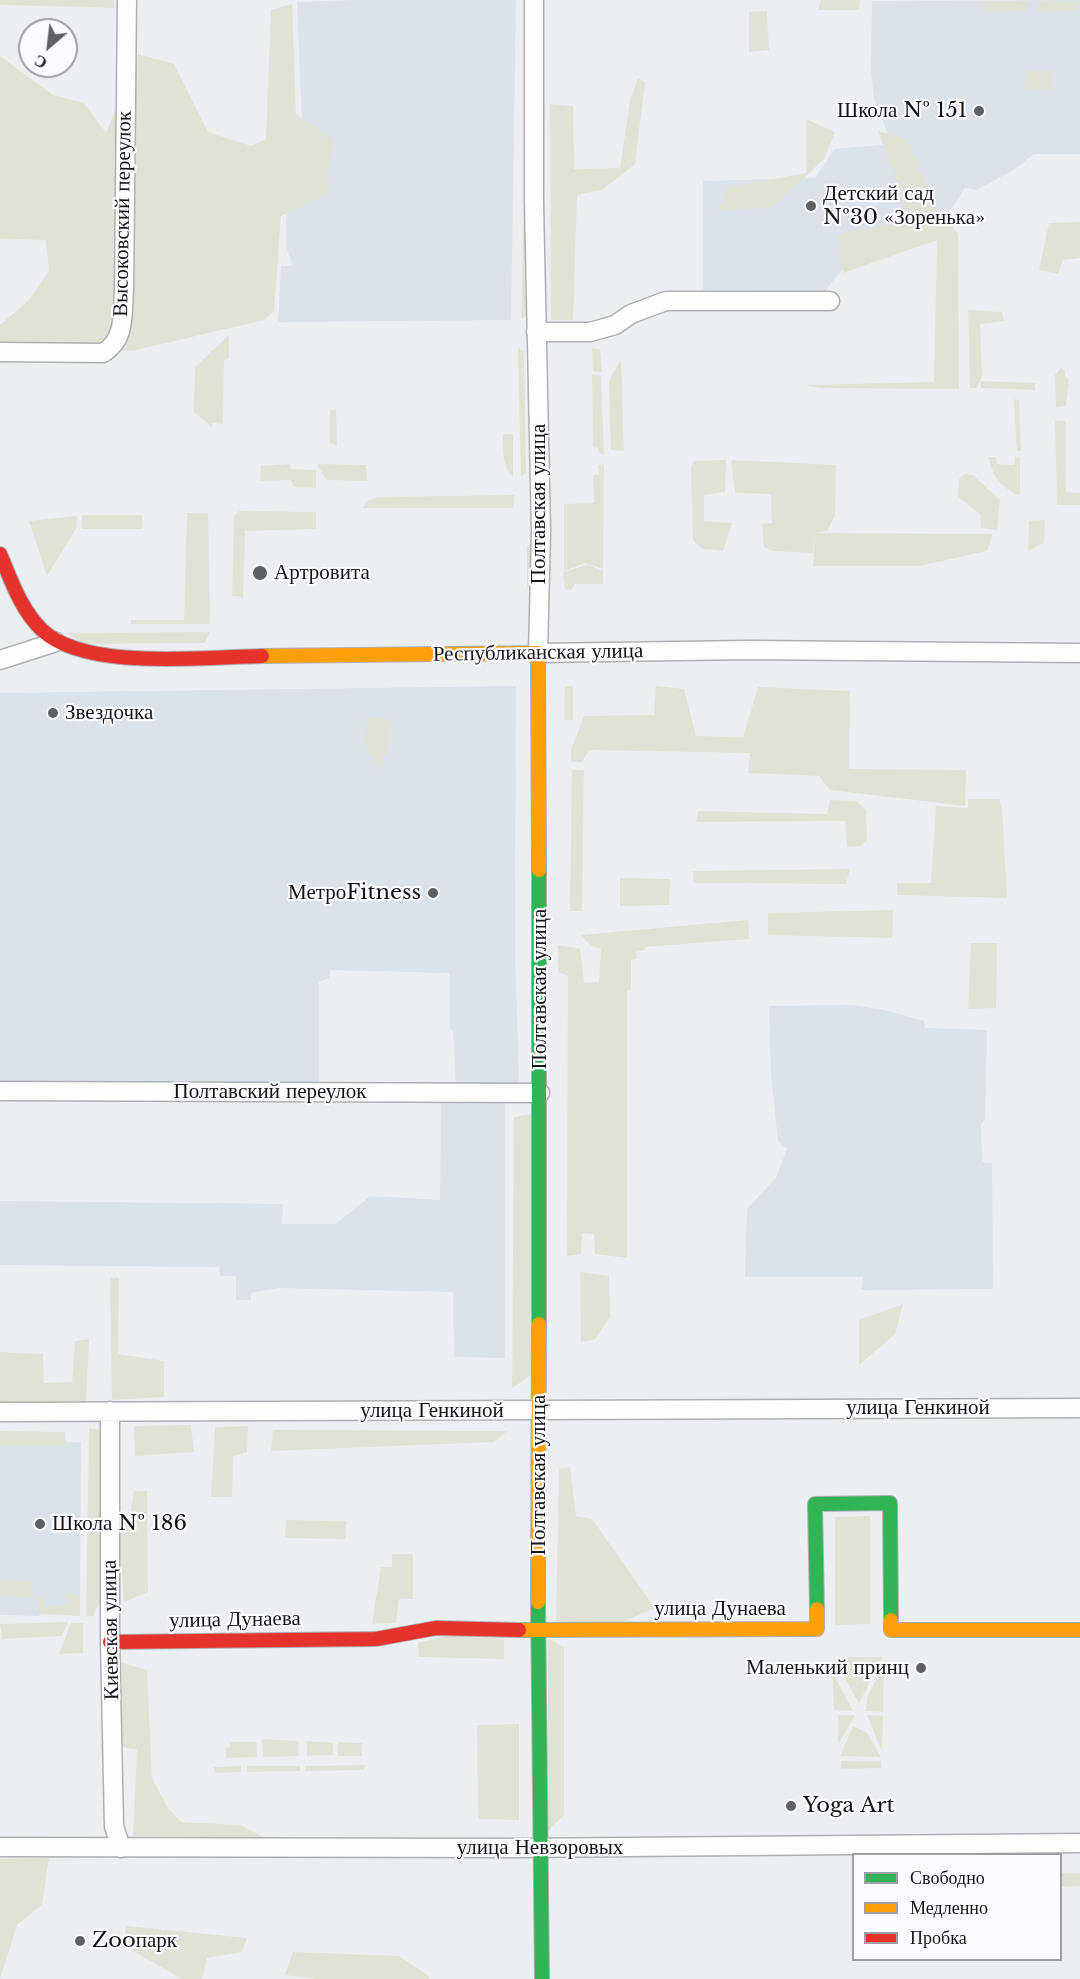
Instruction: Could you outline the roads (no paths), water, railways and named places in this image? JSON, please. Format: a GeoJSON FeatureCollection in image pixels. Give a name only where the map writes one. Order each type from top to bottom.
{"type":"FeatureCollection","features":[{"type":"Feature","properties":{"kind":"street","name":"Высоковский переулок"},"geometry":{"type":"LineString","coordinates":[[0,352],[102,353],[114,346],[121,334],[127,0]]}},
{"type":"Feature","properties":{"kind":"street","name":"Полтавская улица"},"geometry":{"type":"LineString","coordinates":[[534,0],[536,332],[541,532],[538,653],[540,1093],[538,1631],[542,1979]]}},
{"type":"Feature","properties":{"kind":"street"},"geometry":{"type":"LineString","coordinates":[[536,332],[590,332],[615,325],[631,314],[666,302],[830,301]]}},
{"type":"Feature","properties":{"kind":"street"},"geometry":{"type":"LineString","coordinates":[[0,554],[28,617],[56,642]]}},
{"type":"Feature","properties":{"kind":"street"},"geometry":{"type":"LineString","coordinates":[[0,660],[56,642]]}},
{"type":"Feature","properties":{"kind":"street","name":"Республиканская улица"},"geometry":{"type":"LineString","coordinates":[[56,642],[88,653],[125,657],[749,650],[1080,653]]}},
{"type":"Feature","properties":{"kind":"street","name":"Полтавский переулок"},"geometry":{"type":"LineString","coordinates":[[0,1091],[540,1093]]}},
{"type":"Feature","properties":{"kind":"street","name":"улица Генкиной"},"geometry":{"type":"LineString","coordinates":[[0,1412],[1080,1408]]}},
{"type":"Feature","properties":{"kind":"street","name":"Киевская улица"},"geometry":{"type":"LineString","coordinates":[[110,1411],[110,1642],[114,1826],[121,1848]]}},
{"type":"Feature","properties":{"kind":"street","name":"улица Дунаева"},"geometry":{"type":"LineString","coordinates":[[110,1642],[376,1639],[436,1628],[538,1631],[817,1629],[815,1503],[890,1503],[891,1630],[1080,1630]]}},
{"type":"Feature","properties":{"kind":"street","name":"улица Невзоровых"},"geometry":{"type":"LineString","coordinates":[[0,1847],[541,1848],[1080,1843]]}},
{"type":"Feature","properties":{"kind":"place","name":"Школа № 151"},"geometry":{"type":"Point","coordinates":[979,111]}},
{"type":"Feature","properties":{"kind":"place","name":"Детский сад №30 «Зоренька»"},"geometry":{"type":"Point","coordinates":[811,206]}},
{"type":"Feature","properties":{"kind":"place","name":"Артровита"},"geometry":{"type":"Point","coordinates":[260,573]}},
{"type":"Feature","properties":{"kind":"place","name":"Звездочка"},"geometry":{"type":"Point","coordinates":[53,713]}},
{"type":"Feature","properties":{"kind":"place","name":"МетроFitness"},"geometry":{"type":"Point","coordinates":[433,893]}},
{"type":"Feature","properties":{"kind":"place","name":"Школа № 186"},"geometry":{"type":"Point","coordinates":[40,1524]}},
{"type":"Feature","properties":{"kind":"place","name":"Маленький принц"},"geometry":{"type":"Point","coordinates":[921,1668]}},
{"type":"Feature","properties":{"kind":"place","name":"Yoga Art"},"geometry":{"type":"Point","coordinates":[791,1806]}},
{"type":"Feature","properties":{"kind":"place","name":"Zooпарк"},"geometry":{"type":"Point","coordinates":[80,1941]}}]}
